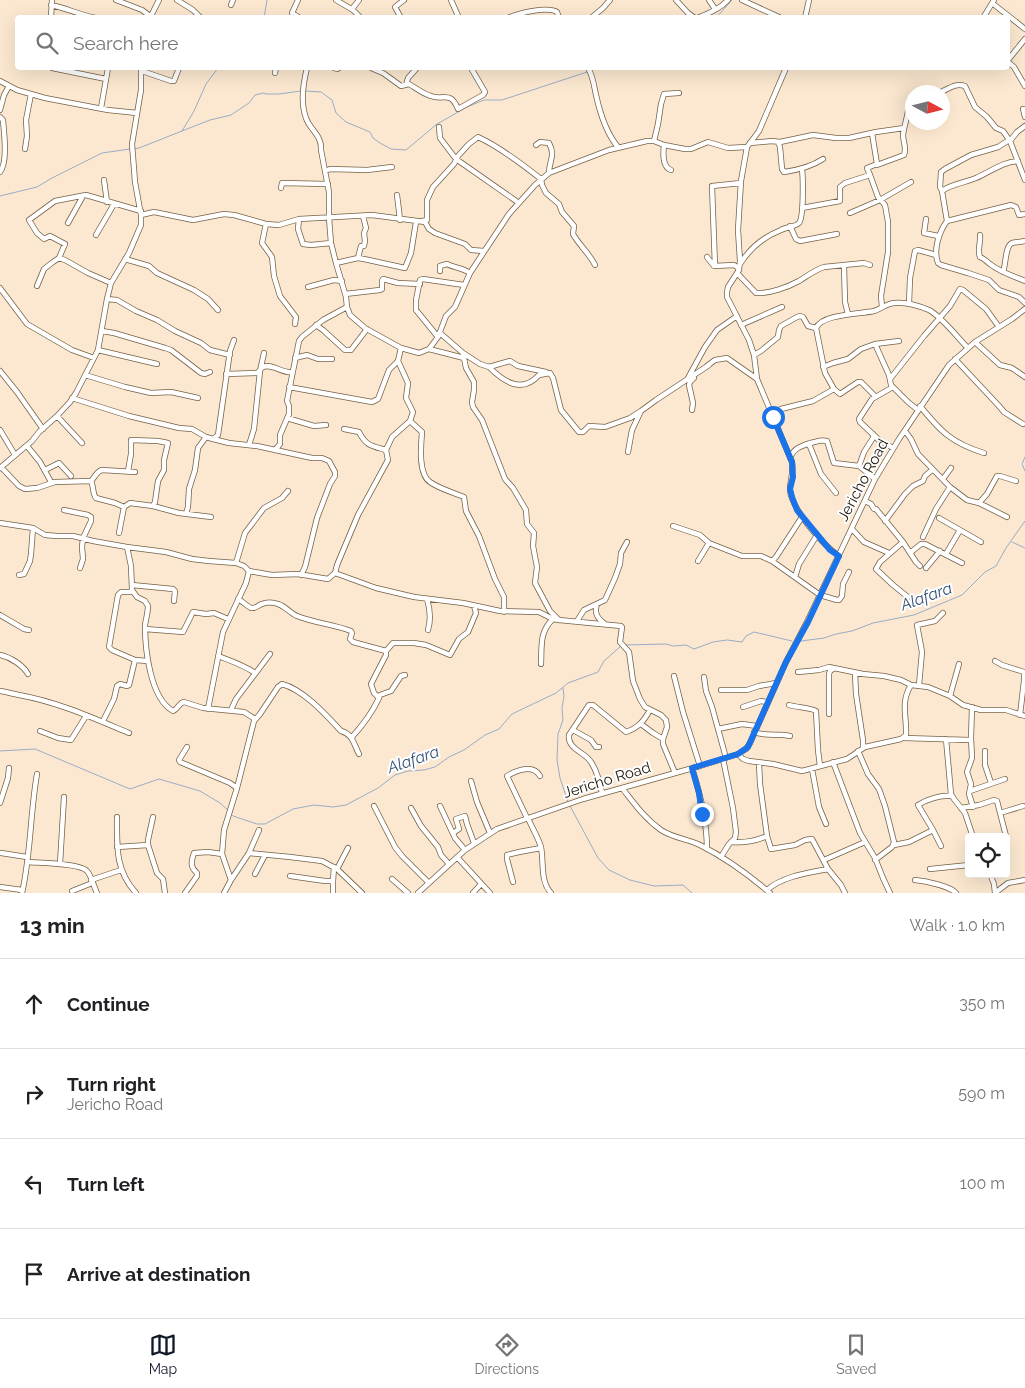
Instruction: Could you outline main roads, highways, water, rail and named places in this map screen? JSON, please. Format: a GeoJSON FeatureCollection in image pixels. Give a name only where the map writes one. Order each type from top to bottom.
{"type":"FeatureCollection","features":[{"type":"Feature","properties":{"kind":"waterway"},"geometry":{"type":"LineString","coordinates":[[264,15],[267,0]]}},
{"type":"Feature","properties":{"kind":"waterway"},"geometry":{"type":"LineString","coordinates":[[719,15],[732,0]]}},
{"type":"Feature","properties":{"kind":"waterway"},"geometry":{"type":"LineString","coordinates":[[134,149],[182,131],[194,111],[206,84],[216,70]]}},
{"type":"Feature","properties":{"kind":"waterway"},"geometry":{"type":"LineString","coordinates":[[305,91],[321,92],[332,100],[336,113],[346,122],[370,132],[373,138],[391,149],[406,150],[437,124],[467,107],[484,100],[502,100],[587,72]]}},
{"type":"Feature","properties":{"kind":"waterway"},"geometry":{"type":"LineString","coordinates":[[182,131],[210,120],[231,115],[249,103],[255,95],[301,91]]}},
{"type":"Feature","properties":{"kind":"waterway"},"geometry":{"type":"LineString","coordinates":[[0,196],[37,187],[102,153],[130,149]]}},
{"type":"Feature","properties":{"kind":"waterway","name":"Alafara"},"geometry":{"type":"LineString","coordinates":[[1025,457],[1022,464],[1025,471]]}},
{"type":"Feature","properties":{"kind":"waterway","name":"Alafara"},"geometry":{"type":"LineString","coordinates":[[801,641],[824,638],[852,631],[873,623],[914,615],[962,595],[985,572],[996,566],[1025,521]]}},
{"type":"Feature","properties":{"kind":"waterway"},"geometry":{"type":"LineString","coordinates":[[1012,542],[1025,548]]}},
{"type":"Feature","properties":{"kind":"waterway","name":"Alafara"},"geometry":{"type":"LineString","coordinates":[[624,645],[686,645],[694,649],[713,642],[727,640],[742,642],[746,636],[754,632],[792,641]]}},
{"type":"Feature","properties":{"kind":"waterway","name":"Alafara"},"geometry":{"type":"LineString","coordinates":[[231,814],[257,824],[265,824],[293,809],[314,805],[333,807],[346,805],[378,788],[395,775],[435,767],[485,735],[499,729],[512,714],[556,693],[568,683],[598,672],[604,661],[621,646]]}},
{"type":"Feature","properties":{"kind":"waterway"},"geometry":{"type":"LineString","coordinates":[[563,688],[563,720],[558,734],[557,760],[560,778],[568,802]]}},
{"type":"Feature","properties":{"kind":"waterway","name":"Alafara"},"geometry":{"type":"LineString","coordinates":[[0,751],[35,749],[130,789],[159,779],[200,791],[229,811]]}},
{"type":"Feature","properties":{"kind":"waterway"},"geometry":{"type":"LineString","coordinates":[[570,806],[598,858],[609,870],[630,880],[654,886],[683,885],[692,893]]}}]}
